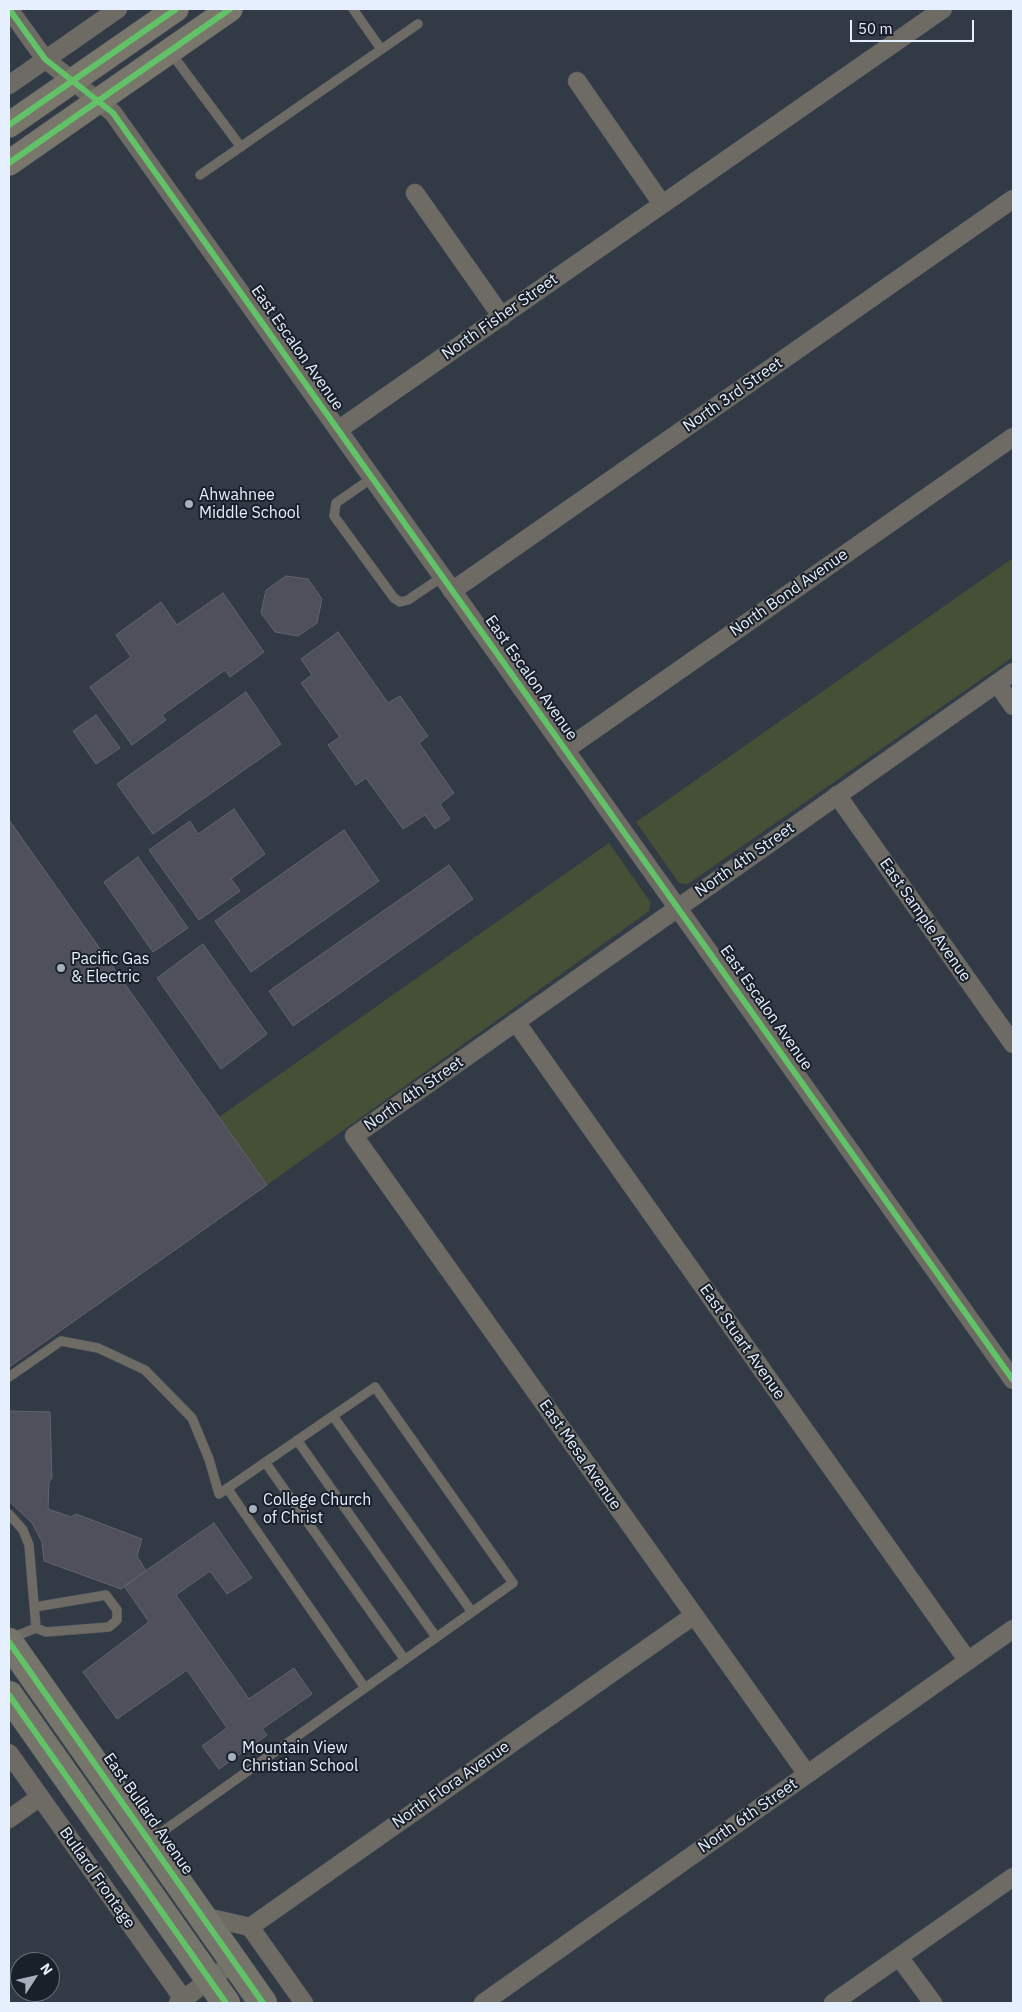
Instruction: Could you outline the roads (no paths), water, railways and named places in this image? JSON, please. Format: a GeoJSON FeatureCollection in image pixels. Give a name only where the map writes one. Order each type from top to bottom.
{"type":"FeatureCollection","features":[{"type":"Feature","properties":{"kind":"main road"},"geometry":{"type":"LineString","coordinates":[[9,125],[176,9]]}},
{"type":"Feature","properties":{"kind":"main road"},"geometry":{"type":"LineString","coordinates":[[9,163],[230,9]]}},
{"type":"Feature","properties":{"kind":"main road","name":"East Bullard Avenue"},"geometry":{"type":"LineString","coordinates":[[9,1641],[263,2003]]}},
{"type":"Feature","properties":{"kind":"main road"},"geometry":{"type":"LineString","coordinates":[[9,1696],[226,2003]]}},
{"type":"Feature","properties":{"kind":"street","name":"East Escalon Avenue"},"geometry":{"type":"LineString","coordinates":[[9,9],[46,59],[112,113],[1013,1380]]}},
{"type":"Feature","properties":{"kind":"street"},"geometry":{"type":"LineString","coordinates":[[9,85],[118,9]]}},
{"type":"Feature","properties":{"kind":"street","name":"North Fisher Street"},"geometry":{"type":"LineString","coordinates":[[338,430],[943,9]]}},
{"type":"Feature","properties":{"kind":"street"},"geometry":{"type":"LineString","coordinates":[[577,81],[662,204]]}},
{"type":"Feature","properties":{"kind":"street"},"geometry":{"type":"LineString","coordinates":[[415,192],[502,317]]}},
{"type":"Feature","properties":{"kind":"street","name":"North 3rd Street"},"geometry":{"type":"LineString","coordinates":[[447,584],[1013,199]]}},
{"type":"Feature","properties":{"kind":"street","name":"North Bond Avenue"},"geometry":{"type":"LineString","coordinates":[[565,750],[1013,437]]}},
{"type":"Feature","properties":{"kind":"street","name":"North 4th Street"},"geometry":{"type":"LineString","coordinates":[[354,1136],[1013,672]]}},
{"type":"Feature","properties":{"kind":"street"},"geometry":{"type":"LineString","coordinates":[[997,683],[1013,706]]}},
{"type":"Feature","properties":{"kind":"street","name":"East Sample Avenue"},"geometry":{"type":"LineString","coordinates":[[837,795],[1013,1044]]}},
{"type":"Feature","properties":{"kind":"street","name":"East Stuart Avenue"},"geometry":{"type":"LineString","coordinates":[[516,1022],[968,1661]]}},
{"type":"Feature","properties":{"kind":"street","name":"East Mesa Avenue"},"geometry":{"type":"LineString","coordinates":[[354,1136],[807,1774]]}},
{"type":"Feature","properties":{"kind":"street","name":"North Flora Avenue"},"geometry":{"type":"LineString","coordinates":[[250,1927],[694,1616]]}},
{"type":"Feature","properties":{"kind":"street","name":"North 6th Street"},"geometry":{"type":"LineString","coordinates":[[483,2003],[1013,1629]]}},
{"type":"Feature","properties":{"kind":"street","name":"Bullard Frontage"},"geometry":{"type":"LineString","coordinates":[[9,1753],[182,2002]]}},
{"type":"Feature","properties":{"kind":"street"},"geometry":{"type":"LineString","coordinates":[[9,1819],[40,1797]]}},
{"type":"Feature","properties":{"kind":"street"},"geometry":{"type":"LineString","coordinates":[[833,2003],[1013,1877]]}},
{"type":"Feature","properties":{"kind":"street"},"geometry":{"type":"LineString","coordinates":[[202,1916],[250,1927],[304,2003]]}},
{"type":"Feature","properties":{"kind":"street"},"geometry":{"type":"LineString","coordinates":[[899,1957],[933,2003]]}},
{"type":"Feature","properties":{"kind":"street"},"geometry":{"type":"LineString","coordinates":[[182,2002],[234,1962]]}},
{"type":"Feature","properties":{"kind":"lane"},"geometry":{"type":"LineString","coordinates":[[353,9],[381,49]]}},
{"type":"Feature","properties":{"kind":"lane"},"geometry":{"type":"LineString","coordinates":[[200,175],[418,24]]}},
{"type":"Feature","properties":{"kind":"lane"},"geometry":{"type":"LineString","coordinates":[[170,51],[241,147]]}},
{"type":"Feature","properties":{"kind":"lane"},"geometry":{"type":"LineString","coordinates":[[372,478],[336,503],[334,516],[394,598],[400,602],[447,584]]}},
{"type":"Feature","properties":{"kind":"lane"},"geometry":{"type":"LineString","coordinates":[[9,1377],[61,1340],[98,1348],[145,1370],[192,1418],[209,1459],[219,1494],[375,1387],[513,1583],[150,1840]]}},
{"type":"Feature","properties":{"kind":"lane"},"geometry":{"type":"LineString","coordinates":[[333,1416],[472,1612]]}},
{"type":"Feature","properties":{"kind":"lane"},"geometry":{"type":"LineString","coordinates":[[297,1440],[436,1637]]}},
{"type":"Feature","properties":{"kind":"lane"},"geometry":{"type":"LineString","coordinates":[[265,1462],[405,1660]]}},
{"type":"Feature","properties":{"kind":"lane"},"geometry":{"type":"LineString","coordinates":[[227,1488],[365,1688]]}},
{"type":"Feature","properties":{"kind":"lane"},"geometry":{"type":"LineString","coordinates":[[9,1514],[23,1530],[29,1545],[36,1628]]}},
{"type":"Feature","properties":{"kind":"lane"},"geometry":{"type":"LineString","coordinates":[[9,1641],[36,1628],[46,1632],[109,1627],[117,1620],[117,1610],[106,1595],[35,1607]]}},
{"type":"Feature","properties":{"kind":"place","name":"Ahwahnee Middle School"},"geometry":{"type":"Point","coordinates":[189,504]}},
{"type":"Feature","properties":{"kind":"place","name":"Pacific Gas & Electric"},"geometry":{"type":"Point","coordinates":[61,968]}},
{"type":"Feature","properties":{"kind":"place","name":"College Church of Christ"},"geometry":{"type":"Point","coordinates":[253,1509]}},
{"type":"Feature","properties":{"kind":"place","name":"Mountain View Christian School"},"geometry":{"type":"Point","coordinates":[232,1757]}}]}
